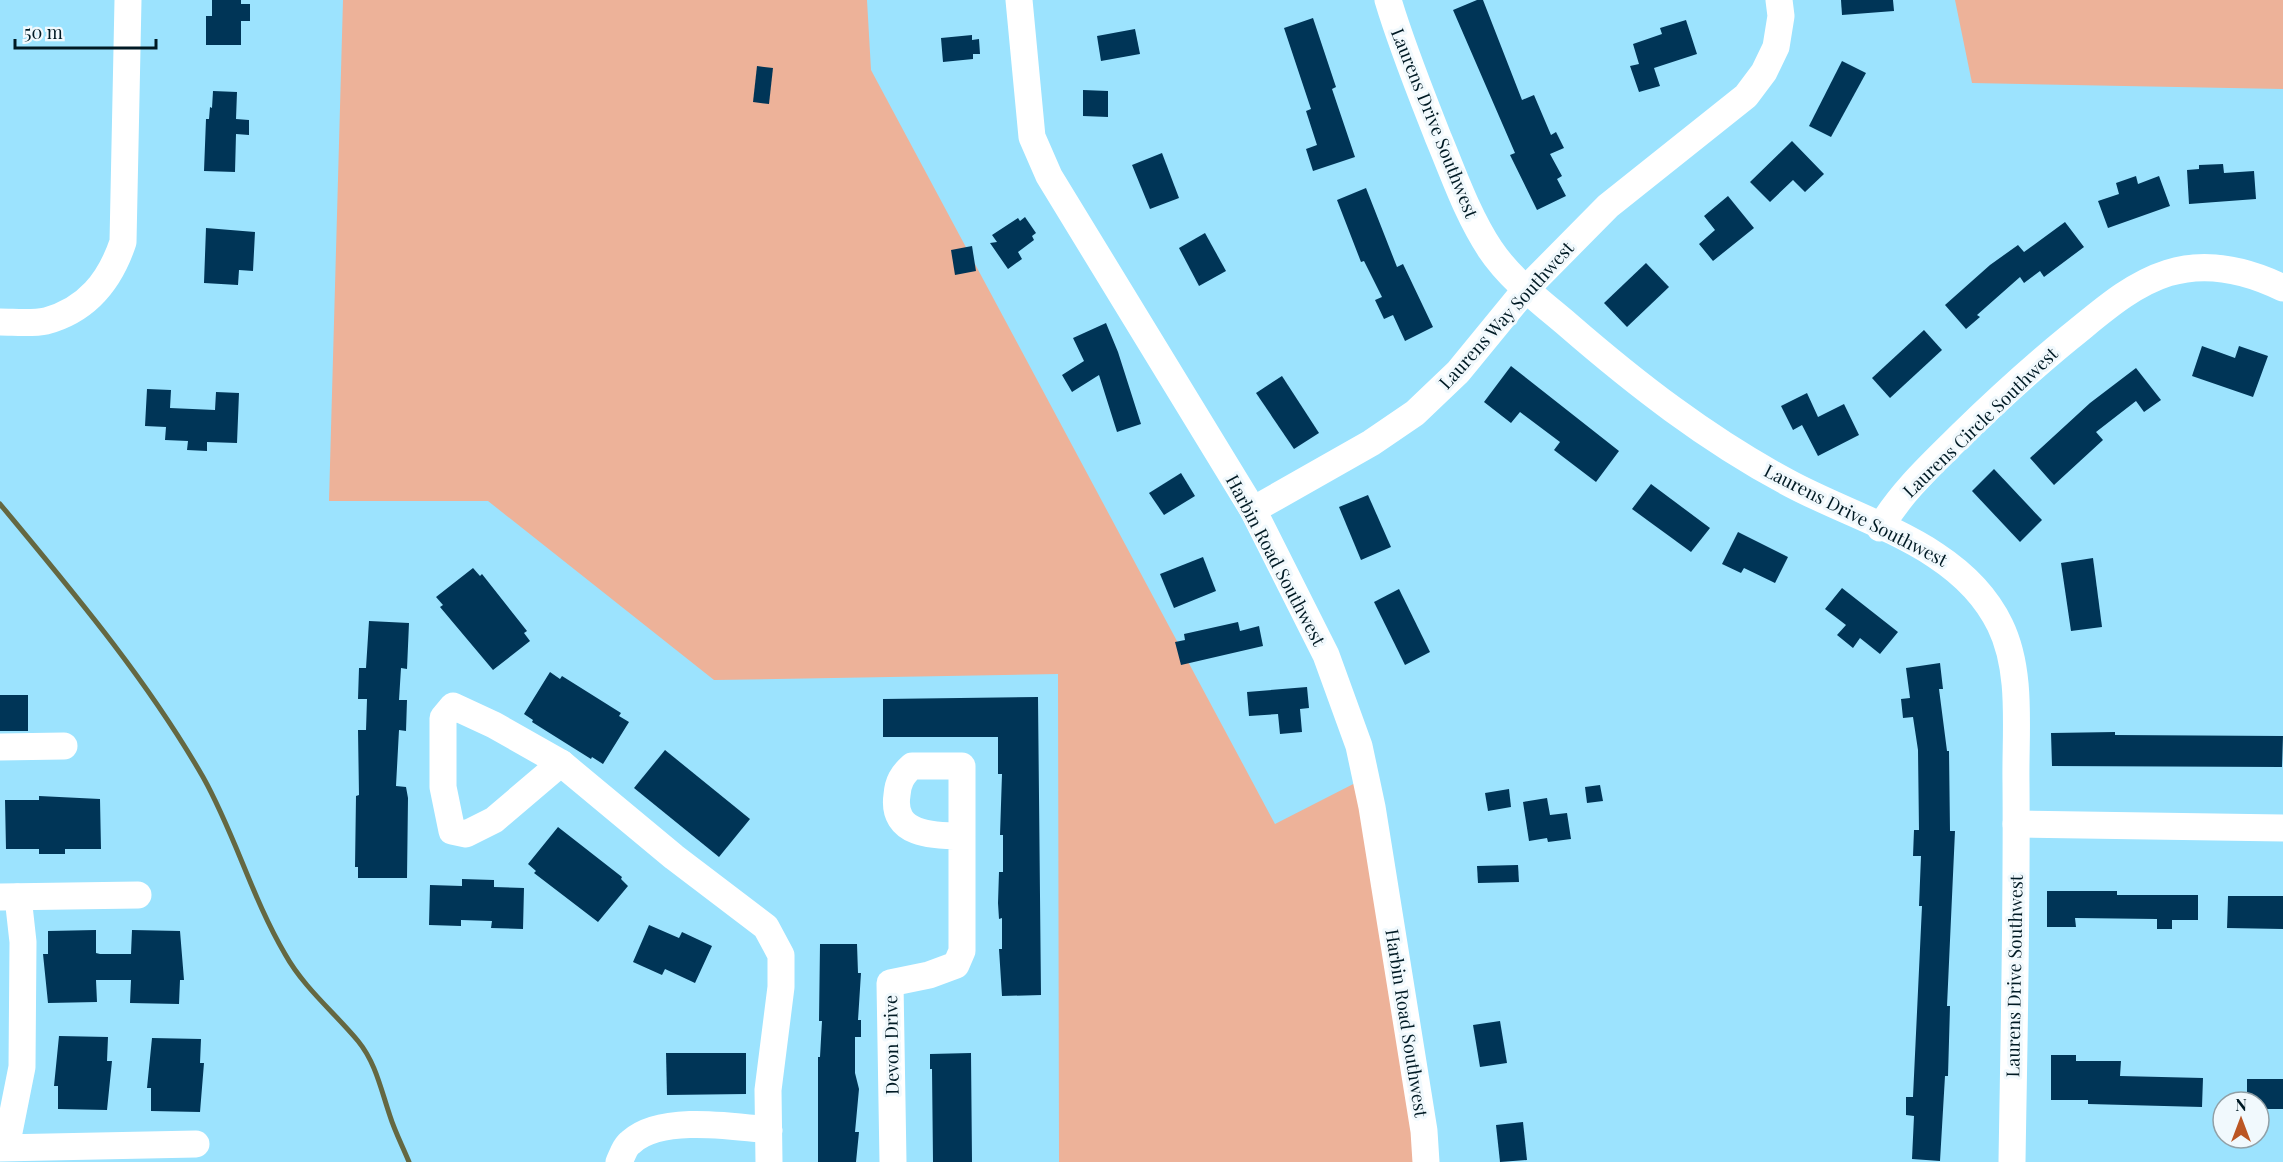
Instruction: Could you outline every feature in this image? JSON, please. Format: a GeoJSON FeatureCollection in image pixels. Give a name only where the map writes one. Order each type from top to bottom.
{"type":"FeatureCollection","features":[{"type":"Feature","properties":{"kind":"street"},"geometry":{"type":"LineString","coordinates":[[0,322],[45,322],[74,311],[97,293],[115,267],[123,243],[128,0]]}},
{"type":"Feature","properties":{"kind":"street","name":"Harbin Road Southwest"},"geometry":{"type":"LineString","coordinates":[[1019,0],[1032,137],[1049,177],[1253,510],[1326,655],[1359,746],[1372,807],[1424,1131],[1426,1162]]}},
{"type":"Feature","properties":{"kind":"street","name":"Laurens Drive Southwest"},"geometry":{"type":"LineString","coordinates":[[1388,0],[1400,39],[1468,210],[1492,252],[1526,289],[1626,375],[1700,430],[1786,482],[1931,551],[1958,569],[1984,598],[2001,626],[2010,652],[2015,680],[2016,824],[2012,1162]]}},
{"type":"Feature","properties":{"kind":"street","name":"Laurens Way Southwest"},"geometry":{"type":"LineString","coordinates":[[1253,510],[1371,443],[1414,413],[1458,372],[1526,289],[1608,206],[1746,96],[1764,72],[1776,47],[1781,16],[1779,0]]}},
{"type":"Feature","properties":{"kind":"street","name":"Laurens Circle Southwest"},"geometry":{"type":"LineString","coordinates":[[1880,528],[1893,506],[1932,464],[2024,374],[2122,295],[2168,273],[2198,268],[2229,269],[2259,276],[2283,288]]}},
{"type":"Feature","properties":{"kind":"street"},"geometry":{"type":"LineString","coordinates":[[561,763],[494,820],[466,834],[452,831],[443,788],[443,718],[453,706],[494,725],[561,763],[674,857],[766,927],[781,955],[781,987],[768,1090],[769,1162]]}},
{"type":"Feature","properties":{"kind":"street"},"geometry":{"type":"LineString","coordinates":[[0,747],[64,746]]}},
{"type":"Feature","properties":{"kind":"street"},"geometry":{"type":"LineString","coordinates":[[2016,824],[2283,828]]}},
{"type":"Feature","properties":{"kind":"street","name":"Devon Drive"},"geometry":{"type":"LineString","coordinates":[[893,1162],[890,983],[929,975],[956,965],[962,951],[962,836]]}},
{"type":"Feature","properties":{"kind":"street"},"geometry":{"type":"LineString","coordinates":[[138,896],[9,897],[22,942],[22,1067],[3,1147],[196,1144]]}},
{"type":"Feature","properties":{"kind":"street"},"geometry":{"type":"LineString","coordinates":[[619,1162],[629,1142],[652,1129],[710,1124],[769,1130]]}},
{"type":"Feature","properties":{"kind":"shaded area"},"geometry":{"type":"Polygon","coordinates":[[[343,0],[867,0],[871,70],[1275,824],[1367,777],[1431,1162],[1059,1162],[1058,674],[714,680],[488,501],[329,501],[343,0]]]}},
{"type":"Feature","properties":{"kind":"shaded area"},"geometry":{"type":"Polygon","coordinates":[[[1955,0],[2283,0],[2283,89],[1972,83],[1955,0]]]}},
{"type":"Feature","properties":{"kind":"building"},"geometry":{"type":"Polygon","coordinates":[[[212,0],[241,0],[241,4],[250,4],[250,21],[241,21],[241,45],[206,45],[206,16],[212,16],[212,0]]]}},
{"type":"Feature","properties":{"kind":"building"},"geometry":{"type":"Polygon","coordinates":[[[1477,0],[1483,0],[1522,100],[1534,95],[1551,135],[1556,132],[1564,148],[1550,154],[1562,176],[1557,179],[1566,196],[1537,210],[1510,155],[1515,153],[1453,10],[1477,0]]]}},
{"type":"Feature","properties":{"kind":"building"},"geometry":{"type":"Polygon","coordinates":[[[1841,0],[1893,0],[1894,11],[1842,15],[1841,0]]]}},
{"type":"Feature","properties":{"kind":"building"},"geometry":{"type":"Polygon","coordinates":[[[1313,18],[1336,87],[1332,89],[1355,157],[1313,171],[1306,149],[1317,145],[1306,111],[1311,109],[1284,28],[1313,18]]]}},
{"type":"Feature","properties":{"kind":"building"},"geometry":{"type":"Polygon","coordinates":[[[1686,20],[1697,54],[1654,68],[1660,86],[1639,92],[1630,66],[1639,64],[1633,44],[1662,34],[1660,28],[1686,20]]]}},
{"type":"Feature","properties":{"kind":"building"},"geometry":{"type":"Polygon","coordinates":[[[1135,29],[1140,54],[1101,61],[1097,36],[1135,29]]]}},
{"type":"Feature","properties":{"kind":"building"},"geometry":{"type":"Polygon","coordinates":[[[972,35],[972,40],[979,39],[980,54],[973,54],[973,59],[943,62],[941,38],[972,35]]]}},
{"type":"Feature","properties":{"kind":"building"},"geometry":{"type":"Polygon","coordinates":[[[1842,61],[1866,73],[1831,137],[1809,126],[1842,61]]]}},
{"type":"Feature","properties":{"kind":"building"},"geometry":{"type":"Polygon","coordinates":[[[757,66],[773,68],[769,104],[753,102],[757,66]]]}},
{"type":"Feature","properties":{"kind":"building"},"geometry":{"type":"Polygon","coordinates":[[[1083,90],[1108,91],[1108,117],[1083,116],[1083,90]]]}},
{"type":"Feature","properties":{"kind":"building"},"geometry":{"type":"Polygon","coordinates":[[[213,91],[237,92],[236,119],[249,120],[249,135],[236,134],[235,172],[204,171],[206,119],[209,119],[210,107],[212,108],[213,91]]]}},
{"type":"Feature","properties":{"kind":"building"},"geometry":{"type":"Polygon","coordinates":[[[1792,141],[1824,174],[1805,192],[1793,180],[1770,202],[1750,182],[1792,141]]]}},
{"type":"Feature","properties":{"kind":"building"},"geometry":{"type":"Polygon","coordinates":[[[1162,153],[1179,198],[1150,209],[1132,165],[1162,153]]]}},
{"type":"Feature","properties":{"kind":"building"},"geometry":{"type":"Polygon","coordinates":[[[2223,164],[2224,173],[2254,171],[2256,199],[2189,204],[2187,170],[2199,169],[2199,165],[2223,164]]]}},
{"type":"Feature","properties":{"kind":"building"},"geometry":{"type":"Polygon","coordinates":[[[2136,176],[2138,184],[2159,176],[2170,206],[2108,228],[2098,201],[2119,194],[2116,183],[2136,176]]]}},
{"type":"Feature","properties":{"kind":"building"},"geometry":{"type":"Polygon","coordinates":[[[1366,188],[1397,267],[1403,264],[1433,327],[1405,341],[1393,315],[1384,319],[1375,300],[1382,297],[1364,261],[1361,262],[1337,200],[1366,188]]]}},
{"type":"Feature","properties":{"kind":"building"},"geometry":{"type":"Polygon","coordinates":[[[1728,196],[1754,228],[1713,261],[1699,244],[1715,230],[1704,216],[1728,196]]]}},
{"type":"Feature","properties":{"kind":"building"},"geometry":{"type":"Polygon","coordinates":[[[1025,217],[1036,233],[1032,236],[1034,240],[1018,252],[1022,259],[1008,269],[990,243],[997,242],[992,235],[1018,218],[1020,221],[1025,217]]]}},
{"type":"Feature","properties":{"kind":"building"},"geometry":{"type":"Polygon","coordinates":[[[2065,222],[2084,247],[2044,277],[2040,271],[2024,283],[2020,277],[1977,315],[1980,317],[1966,329],[1945,305],[1990,265],[2018,245],[2024,252],[2065,222]]]}},
{"type":"Feature","properties":{"kind":"building"},"geometry":{"type":"Polygon","coordinates":[[[206,228],[255,232],[253,271],[239,270],[238,285],[204,283],[206,228]]]}},
{"type":"Feature","properties":{"kind":"building"},"geometry":{"type":"Polygon","coordinates":[[[1205,233],[1226,271],[1199,286],[1179,248],[1205,233]]]}},
{"type":"Feature","properties":{"kind":"building"},"geometry":{"type":"Polygon","coordinates":[[[972,246],[976,271],[955,275],[951,250],[972,246]]]}},
{"type":"Feature","properties":{"kind":"building"},"geometry":{"type":"Polygon","coordinates":[[[1646,263],[1669,287],[1627,327],[1604,303],[1646,263]]]}},
{"type":"Feature","properties":{"kind":"building"},"geometry":{"type":"Polygon","coordinates":[[[1106,323],[1118,352],[1141,424],[1117,432],[1099,375],[1072,392],[1062,375],[1084,361],[1073,338],[1106,323]]]}},
{"type":"Feature","properties":{"kind":"building"},"geometry":{"type":"Polygon","coordinates":[[[1924,330],[1942,350],[1890,398],[1872,378],[1924,330]]]}},
{"type":"Feature","properties":{"kind":"building"},"geometry":{"type":"Polygon","coordinates":[[[2202,346],[2235,358],[2239,346],[2268,356],[2253,397],[2192,376],[2202,346]]]}},
{"type":"Feature","properties":{"kind":"building"},"geometry":{"type":"Polygon","coordinates":[[[1511,366],[1619,451],[1596,482],[1554,450],[1560,442],[1520,412],[1511,423],[1484,402],[1511,366]]]}},
{"type":"Feature","properties":{"kind":"building"},"geometry":{"type":"Polygon","coordinates":[[[2136,368],[2161,400],[2144,412],[2136,401],[2096,432],[2103,440],[2054,485],[2030,458],[2090,403],[2136,368]]]}},
{"type":"Feature","properties":{"kind":"building"},"geometry":{"type":"Polygon","coordinates":[[[1282,376],[1319,433],[1294,449],[1256,393],[1282,376]]]}},
{"type":"Feature","properties":{"kind":"building"},"geometry":{"type":"Polygon","coordinates":[[[147,389],[171,390],[170,408],[215,410],[216,392],[239,393],[237,443],[207,442],[207,451],[187,450],[188,441],[165,440],[166,427],[145,426],[147,389]]]}},
{"type":"Feature","properties":{"kind":"building"},"geometry":{"type":"Polygon","coordinates":[[[1807,393],[1818,417],[1844,404],[1859,435],[1818,456],[1802,425],[1793,430],[1781,406],[1807,393]]]}},
{"type":"Feature","properties":{"kind":"building"},"geometry":{"type":"Polygon","coordinates":[[[1994,469],[2042,520],[2020,542],[1972,491],[1994,469]]]}},
{"type":"Feature","properties":{"kind":"building"},"geometry":{"type":"Polygon","coordinates":[[[1181,473],[1195,496],[1164,515],[1149,493],[1181,473]]]}},
{"type":"Feature","properties":{"kind":"building"},"geometry":{"type":"Polygon","coordinates":[[[1651,484],[1710,528],[1691,552],[1632,509],[1651,484]]]}},
{"type":"Feature","properties":{"kind":"building"},"geometry":{"type":"Polygon","coordinates":[[[1368,495],[1391,547],[1361,560],[1339,507],[1368,495]]]}},
{"type":"Feature","properties":{"kind":"building"},"geometry":{"type":"Polygon","coordinates":[[[1738,532],[1788,557],[1775,583],[1744,568],[1741,573],[1722,564],[1738,532]]]}},
{"type":"Feature","properties":{"kind":"building"},"geometry":{"type":"Polygon","coordinates":[[[1203,557],[1216,591],[1174,608],[1160,574],[1203,557]]]}},
{"type":"Feature","properties":{"kind":"building"},"geometry":{"type":"Polygon","coordinates":[[[2093,558],[2102,627],[2071,631],[2061,563],[2093,558]]]}},
{"type":"Feature","properties":{"kind":"building"},"geometry":{"type":"Polygon","coordinates":[[[473,568],[480,576],[482,574],[527,631],[524,633],[530,641],[493,670],[440,607],[443,605],[436,597],[473,568]]]}},
{"type":"Feature","properties":{"kind":"building"},"geometry":{"type":"Polygon","coordinates":[[[1842,588],[1898,632],[1880,654],[1860,638],[1853,648],[1837,635],[1846,625],[1825,609],[1842,588]]]}},
{"type":"Feature","properties":{"kind":"building"},"geometry":{"type":"Polygon","coordinates":[[[1399,589],[1430,652],[1405,665],[1374,602],[1399,589]]]}},
{"type":"Feature","properties":{"kind":"building"},"geometry":{"type":"Polygon","coordinates":[[[369,621],[409,623],[407,669],[401,668],[399,700],[407,700],[406,731],[399,730],[396,786],[406,787],[408,798],[407,878],[358,878],[358,867],[355,867],[356,796],[359,795],[358,730],[366,730],[367,699],[358,699],[359,668],[366,668],[369,621]]]}},
{"type":"Feature","properties":{"kind":"building"},"geometry":{"type":"Polygon","coordinates":[[[1238,622],[1240,631],[1259,626],[1263,646],[1181,665],[1175,642],[1185,640],[1184,634],[1238,622]]]}},
{"type":"Feature","properties":{"kind":"building"},"geometry":{"type":"Polygon","coordinates":[[[1940,663],[1943,689],[1939,689],[1947,751],[1949,751],[1950,831],[1955,831],[1947,1006],[1950,1006],[1948,1076],[1945,1076],[1940,1161],[1912,1159],[1914,1116],[1906,1115],[1906,1097],[1913,1097],[1922,906],[1919,906],[1921,856],[1913,856],[1914,830],[1919,830],[1918,750],[1913,717],[1903,718],[1901,699],[1910,698],[1906,668],[1940,663]]]}},
{"type":"Feature","properties":{"kind":"building"},"geometry":{"type":"Polygon","coordinates":[[[550,672],[560,679],[562,676],[621,713],[619,716],[629,722],[603,764],[592,757],[591,759],[532,722],[533,720],[524,714],[550,672]]]}},
{"type":"Feature","properties":{"kind":"building"},"geometry":{"type":"Polygon","coordinates":[[[1307,687],[1309,708],[1300,709],[1302,732],[1280,734],[1278,714],[1249,716],[1247,692],[1307,687]]]}},
{"type":"Feature","properties":{"kind":"building"},"geometry":{"type":"Polygon","coordinates":[[[0,695],[28,695],[28,731],[0,731],[0,695]]]}},
{"type":"Feature","properties":{"kind":"building"},"geometry":{"type":"Polygon","coordinates":[[[1038,697],[1041,995],[1002,996],[999,949],[1002,949],[1002,918],[999,919],[998,903],[999,872],[1003,872],[1003,835],[1000,835],[1002,774],[998,774],[998,737],[883,737],[883,699],[1038,697]]]}},
{"type":"Feature","properties":{"kind":"building"},"geometry":{"type":"Polygon","coordinates":[[[2115,732],[2115,735],[2283,736],[2282,767],[2052,766],[2051,733],[2115,732]]]}},
{"type":"Feature","properties":{"kind":"building"},"geometry":{"type":"Polygon","coordinates":[[[665,750],[750,819],[719,857],[634,788],[665,750]]]}},
{"type":"Feature","properties":{"kind":"building"},"geometry":{"type":"Polygon","coordinates":[[[1600,785],[1603,801],[1587,803],[1585,787],[1600,785]]]}},
{"type":"Feature","properties":{"kind":"building"},"geometry":{"type":"Polygon","coordinates":[[[1509,789],[1511,807],[1488,811],[1485,793],[1509,789]]]}},
{"type":"Feature","properties":{"kind":"building"},"geometry":{"type":"Polygon","coordinates":[[[39,796],[100,799],[101,849],[65,849],[65,854],[39,854],[39,849],[6,849],[5,800],[39,800],[39,796]]]}},
{"type":"Feature","properties":{"kind":"building"},"geometry":{"type":"Polygon","coordinates":[[[1547,798],[1550,815],[1567,813],[1571,839],[1548,842],[1547,838],[1529,841],[1523,802],[1547,798]]]}},
{"type":"Feature","properties":{"kind":"building"},"geometry":{"type":"Polygon","coordinates":[[[558,827],[622,877],[621,879],[628,886],[598,922],[534,873],[536,871],[528,864],[558,827]]]}},
{"type":"Feature","properties":{"kind":"building"},"geometry":{"type":"Polygon","coordinates":[[[1518,865],[1519,882],[1478,883],[1477,866],[1518,865]]]}},
{"type":"Feature","properties":{"kind":"building"},"geometry":{"type":"Polygon","coordinates":[[[462,879],[494,880],[494,887],[524,888],[523,929],[491,928],[492,921],[461,920],[461,926],[429,925],[430,885],[462,886],[462,879]]]}},
{"type":"Feature","properties":{"kind":"building"},"geometry":{"type":"Polygon","coordinates":[[[2047,891],[2117,891],[2117,895],[2198,895],[2198,920],[2172,920],[2172,929],[2157,929],[2157,919],[2075,918],[2076,927],[2047,927],[2047,891]]]}},
{"type":"Feature","properties":{"kind":"building"},"geometry":{"type":"Polygon","coordinates":[[[2228,896],[2283,896],[2283,929],[2227,928],[2228,896]]]}},
{"type":"Feature","properties":{"kind":"building"},"geometry":{"type":"Polygon","coordinates":[[[649,925],[679,938],[682,932],[712,946],[695,983],[665,969],[662,975],[633,962],[649,925]]]}},
{"type":"Feature","properties":{"kind":"building"},"geometry":{"type":"Polygon","coordinates":[[[96,930],[96,953],[100,954],[131,954],[132,930],[180,931],[184,980],[180,980],[179,1004],[130,1003],[131,980],[96,980],[97,1002],[48,1003],[43,954],[48,954],[48,931],[96,930]]]}},
{"type":"Feature","properties":{"kind":"building"},"geometry":{"type":"Polygon","coordinates":[[[820,944],[857,944],[858,973],[861,973],[858,1020],[861,1020],[861,1037],[855,1037],[855,1073],[859,1089],[855,1132],[859,1132],[856,1162],[818,1162],[818,1057],[820,1057],[822,1021],[819,1021],[820,944]]]}},
{"type":"Feature","properties":{"kind":"building"},"geometry":{"type":"Polygon","coordinates":[[[1500,1021],[1507,1063],[1480,1067],[1473,1025],[1500,1021]]]}},
{"type":"Feature","properties":{"kind":"building"},"geometry":{"type":"Polygon","coordinates":[[[59,1036],[108,1037],[107,1061],[112,1061],[107,1110],[58,1109],[58,1086],[54,1086],[59,1036]]]}},
{"type":"Feature","properties":{"kind":"building"},"geometry":{"type":"Polygon","coordinates":[[[152,1038],[201,1039],[200,1063],[204,1063],[200,1112],[151,1111],[151,1088],[147,1088],[152,1038]]]}},
{"type":"Feature","properties":{"kind":"building"},"geometry":{"type":"Polygon","coordinates":[[[666,1053],[746,1053],[746,1094],[667,1095],[666,1053]]]}},
{"type":"Feature","properties":{"kind":"building"},"geometry":{"type":"Polygon","coordinates":[[[971,1053],[972,1162],[933,1162],[930,1054],[971,1053]]]}},
{"type":"Feature","properties":{"kind":"building"},"geometry":{"type":"Polygon","coordinates":[[[2051,1055],[2076,1055],[2076,1061],[2121,1061],[2120,1076],[2203,1078],[2202,1107],[2088,1104],[2088,1100],[2051,1100],[2051,1055]]]}},
{"type":"Feature","properties":{"kind":"building"},"geometry":{"type":"Polygon","coordinates":[[[2247,1079],[2283,1079],[2283,1109],[2271,1109],[2271,1090],[2247,1090],[2247,1079]]]}},
{"type":"Feature","properties":{"kind":"building"},"geometry":{"type":"Polygon","coordinates":[[[1523,1122],[1527,1160],[1500,1162],[1496,1125],[1523,1122]]]}},
{"type":"Feature","properties":{"kind":"waterway"},"geometry":{"type":"LineString","coordinates":[[0,504],[108,636],[181,740],[225,821],[263,911],[285,954],[301,978],[358,1041],[369,1058],[409,1162]]}}]}
